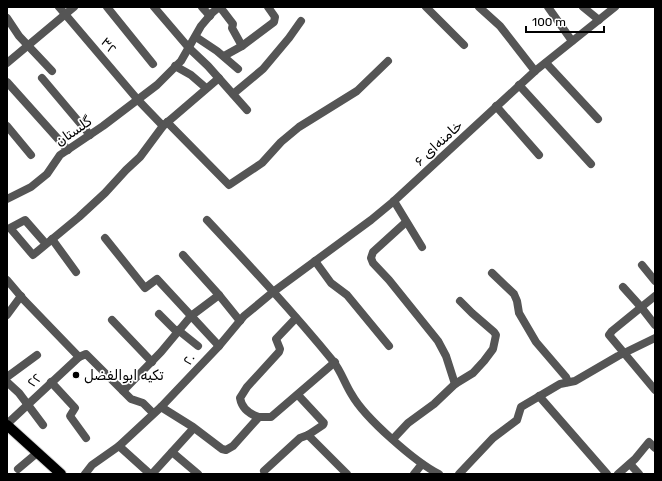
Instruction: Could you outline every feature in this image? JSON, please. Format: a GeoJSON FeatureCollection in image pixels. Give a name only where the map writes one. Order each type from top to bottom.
{"type":"FeatureCollection","features":[{"type":"Feature","properties":{"kind":"main road"},"geometry":{"type":"LineString","coordinates":[[7,424],[61,474]]}},
{"type":"Feature","properties":{"kind":"street","name":"۳۲"},"geometry":{"type":"LineString","coordinates":[[59,7],[138,100],[229,185],[262,163],[281,142],[299,127],[357,91],[388,61]]}},
{"type":"Feature","properties":{"kind":"street"},"geometry":{"type":"LineString","coordinates":[[7,64],[74,7]]}},
{"type":"Feature","properties":{"kind":"street"},"geometry":{"type":"LineString","coordinates":[[107,7],[153,64]]}},
{"type":"Feature","properties":{"kind":"street"},"geometry":{"type":"LineString","coordinates":[[154,7],[189,48],[219,78],[247,110]]}},
{"type":"Feature","properties":{"kind":"street"},"geometry":{"type":"LineString","coordinates":[[202,7],[210,16]]}},
{"type":"Feature","properties":{"kind":"street"},"geometry":{"type":"LineString","coordinates":[[220,7],[233,24],[232,28],[242,46]]}},
{"type":"Feature","properties":{"kind":"street","name":"گلستان"},"geometry":{"type":"LineString","coordinates":[[7,199],[31,187],[47,174],[60,155],[90,135],[157,85],[181,61],[201,26],[220,7]]}},
{"type":"Feature","properties":{"kind":"street"},"geometry":{"type":"LineString","coordinates":[[224,56],[242,46],[276,20],[268,7]]}},
{"type":"Feature","properties":{"kind":"street"},"geometry":{"type":"LineString","coordinates":[[426,7],[464,45]]}},
{"type":"Feature","properties":{"kind":"street"},"geometry":{"type":"LineString","coordinates":[[479,7],[500,26],[535,71]]}},
{"type":"Feature","properties":{"kind":"street"},"geometry":{"type":"LineString","coordinates":[[548,7],[572,41]]}},
{"type":"Feature","properties":{"kind":"street"},"geometry":{"type":"LineString","coordinates":[[583,7],[599,20]]}},
{"type":"Feature","properties":{"kind":"street","name":"خامنه‌ای ۶"},"geometry":{"type":"LineString","coordinates":[[273,292],[371,220],[394,201],[535,71],[615,7]]}},
{"type":"Feature","properties":{"kind":"street"},"geometry":{"type":"LineString","coordinates":[[7,18],[28,46],[52,71]]}},
{"type":"Feature","properties":{"kind":"street"},"geometry":{"type":"LineString","coordinates":[[233,94],[263,69],[301,21]]}},
{"type":"Feature","properties":{"kind":"street"},"geometry":{"type":"LineString","coordinates":[[196,37],[224,56],[238,69]]}},
{"type":"Feature","properties":{"kind":"street"},"geometry":{"type":"LineString","coordinates":[[546,63],[598,119]]}},
{"type":"Feature","properties":{"kind":"street"},"geometry":{"type":"LineString","coordinates":[[175,66],[191,75],[206,88]]}},
{"type":"Feature","properties":{"kind":"street"},"geometry":{"type":"LineString","coordinates":[[42,78],[90,135]]}},
{"type":"Feature","properties":{"kind":"street"},"geometry":{"type":"LineString","coordinates":[[76,272],[49,241],[25,220],[10,228],[33,255],[49,241],[83,214],[140,157],[165,124],[219,78]]}},
{"type":"Feature","properties":{"kind":"street"},"geometry":{"type":"LineString","coordinates":[[7,82],[68,150]]}},
{"type":"Feature","properties":{"kind":"street"},"geometry":{"type":"LineString","coordinates":[[519,86],[591,164]]}},
{"type":"Feature","properties":{"kind":"street"},"geometry":{"type":"LineString","coordinates":[[496,106],[538,155]]}},
{"type":"Feature","properties":{"kind":"street"},"geometry":{"type":"LineString","coordinates":[[7,126],[10,136],[31,156]]}},
{"type":"Feature","properties":{"kind":"street"},"geometry":{"type":"LineString","coordinates":[[394,201],[422,247]]}},
{"type":"Feature","properties":{"kind":"street"},"geometry":{"type":"LineString","coordinates":[[206,220],[273,292],[334,362],[357,403],[377,425],[422,464],[439,474]]}},
{"type":"Feature","properties":{"kind":"street"},"geometry":{"type":"LineString","coordinates":[[406,222],[373,252],[371,258],[373,263],[389,280],[438,341],[446,356],[455,384]]}},
{"type":"Feature","properties":{"kind":"street"},"geometry":{"type":"LineString","coordinates":[[105,238],[145,288],[157,279],[219,346]]}},
{"type":"Feature","properties":{"kind":"street"},"geometry":{"type":"LineString","coordinates":[[183,255],[240,321]]}},
{"type":"Feature","properties":{"kind":"street"},"geometry":{"type":"LineString","coordinates":[[315,261],[332,283],[347,295],[389,346]]}},
{"type":"Feature","properties":{"kind":"street"},"geometry":{"type":"LineString","coordinates":[[642,266],[655,281]]}},
{"type":"Feature","properties":{"kind":"street"},"geometry":{"type":"LineString","coordinates":[[492,273],[514,294],[519,313],[536,342],[566,377],[568,382]]}},
{"type":"Feature","properties":{"kind":"street"},"geometry":{"type":"LineString","coordinates":[[7,280],[20,296],[79,357],[86,354],[132,399],[143,403],[153,413]]}},
{"type":"Feature","properties":{"kind":"street"},"geometry":{"type":"LineString","coordinates":[[623,287],[641,306],[655,325]]}},
{"type":"Feature","properties":{"kind":"street","name":"۲۰"},"geometry":{"type":"LineString","coordinates":[[85,474],[92,465],[119,446],[161,407],[219,346],[244,316],[273,292]]}},
{"type":"Feature","properties":{"kind":"street"},"geometry":{"type":"LineString","coordinates":[[123,391],[152,362],[191,316],[219,295]]}},
{"type":"Feature","properties":{"kind":"street"},"geometry":{"type":"LineString","coordinates":[[7,315],[20,296]]}},
{"type":"Feature","properties":{"kind":"street"},"geometry":{"type":"LineString","coordinates":[[655,296],[641,306],[609,335],[655,390]]}},
{"type":"Feature","properties":{"kind":"street"},"geometry":{"type":"LineString","coordinates":[[393,439],[408,423],[434,404],[455,384],[473,373],[493,349],[496,336],[494,332],[460,301]]}},
{"type":"Feature","properties":{"kind":"street"},"geometry":{"type":"LineString","coordinates":[[159,314],[198,346]]}},
{"type":"Feature","properties":{"kind":"street"},"geometry":{"type":"LineString","coordinates":[[296,318],[276,339],[280,349],[279,352],[247,387],[240,398],[243,408],[259,417],[272,417],[334,362]]}},
{"type":"Feature","properties":{"kind":"street"},"geometry":{"type":"LineString","coordinates":[[112,320],[152,362]]}},
{"type":"Feature","properties":{"kind":"street"},"geometry":{"type":"LineString","coordinates":[[459,474],[493,438],[517,420],[521,407],[560,384],[574,381],[655,338]]}},
{"type":"Feature","properties":{"kind":"street"},"geometry":{"type":"LineString","coordinates":[[7,377],[38,355]]}},
{"type":"Feature","properties":{"kind":"street","name":"۲۲"},"geometry":{"type":"LineString","coordinates":[[7,424],[79,357]]}},
{"type":"Feature","properties":{"kind":"street"},"geometry":{"type":"LineString","coordinates":[[7,382],[19,393],[43,425]]}},
{"type":"Feature","properties":{"kind":"street"},"geometry":{"type":"LineString","coordinates":[[51,382],[76,408],[70,416],[86,438]]}},
{"type":"Feature","properties":{"kind":"street"},"geometry":{"type":"LineString","coordinates":[[264,471],[300,438],[308,435],[324,423],[298,395]]}},
{"type":"Feature","properties":{"kind":"street"},"geometry":{"type":"LineString","coordinates":[[539,396],[607,474]]}},
{"type":"Feature","properties":{"kind":"street"},"geometry":{"type":"LineString","coordinates":[[161,407],[193,427],[222,449],[226,450],[233,446],[259,417]]}},
{"type":"Feature","properties":{"kind":"street"},"geometry":{"type":"LineString","coordinates":[[119,446],[151,474],[192,430]]}},
{"type":"Feature","properties":{"kind":"street"},"geometry":{"type":"LineString","coordinates":[[308,435],[347,474]]}},
{"type":"Feature","properties":{"kind":"street"},"geometry":{"type":"LineString","coordinates":[[618,474],[630,464],[649,442],[655,448]]}},
{"type":"Feature","properties":{"kind":"street"},"geometry":{"type":"LineString","coordinates":[[172,452],[198,474]]}},
{"type":"Feature","properties":{"kind":"street"},"geometry":{"type":"LineString","coordinates":[[18,469],[37,453]]}},
{"type":"Feature","properties":{"kind":"street"},"geometry":{"type":"LineString","coordinates":[[414,474],[422,464]]}},
{"type":"Feature","properties":{"kind":"street"},"geometry":{"type":"LineString","coordinates":[[630,464],[639,474]]}},
{"type":"Feature","properties":{"kind":"place","name":"تکیه ابوالفضل"},"geometry":{"type":"Point","coordinates":[76,375]}}]}
